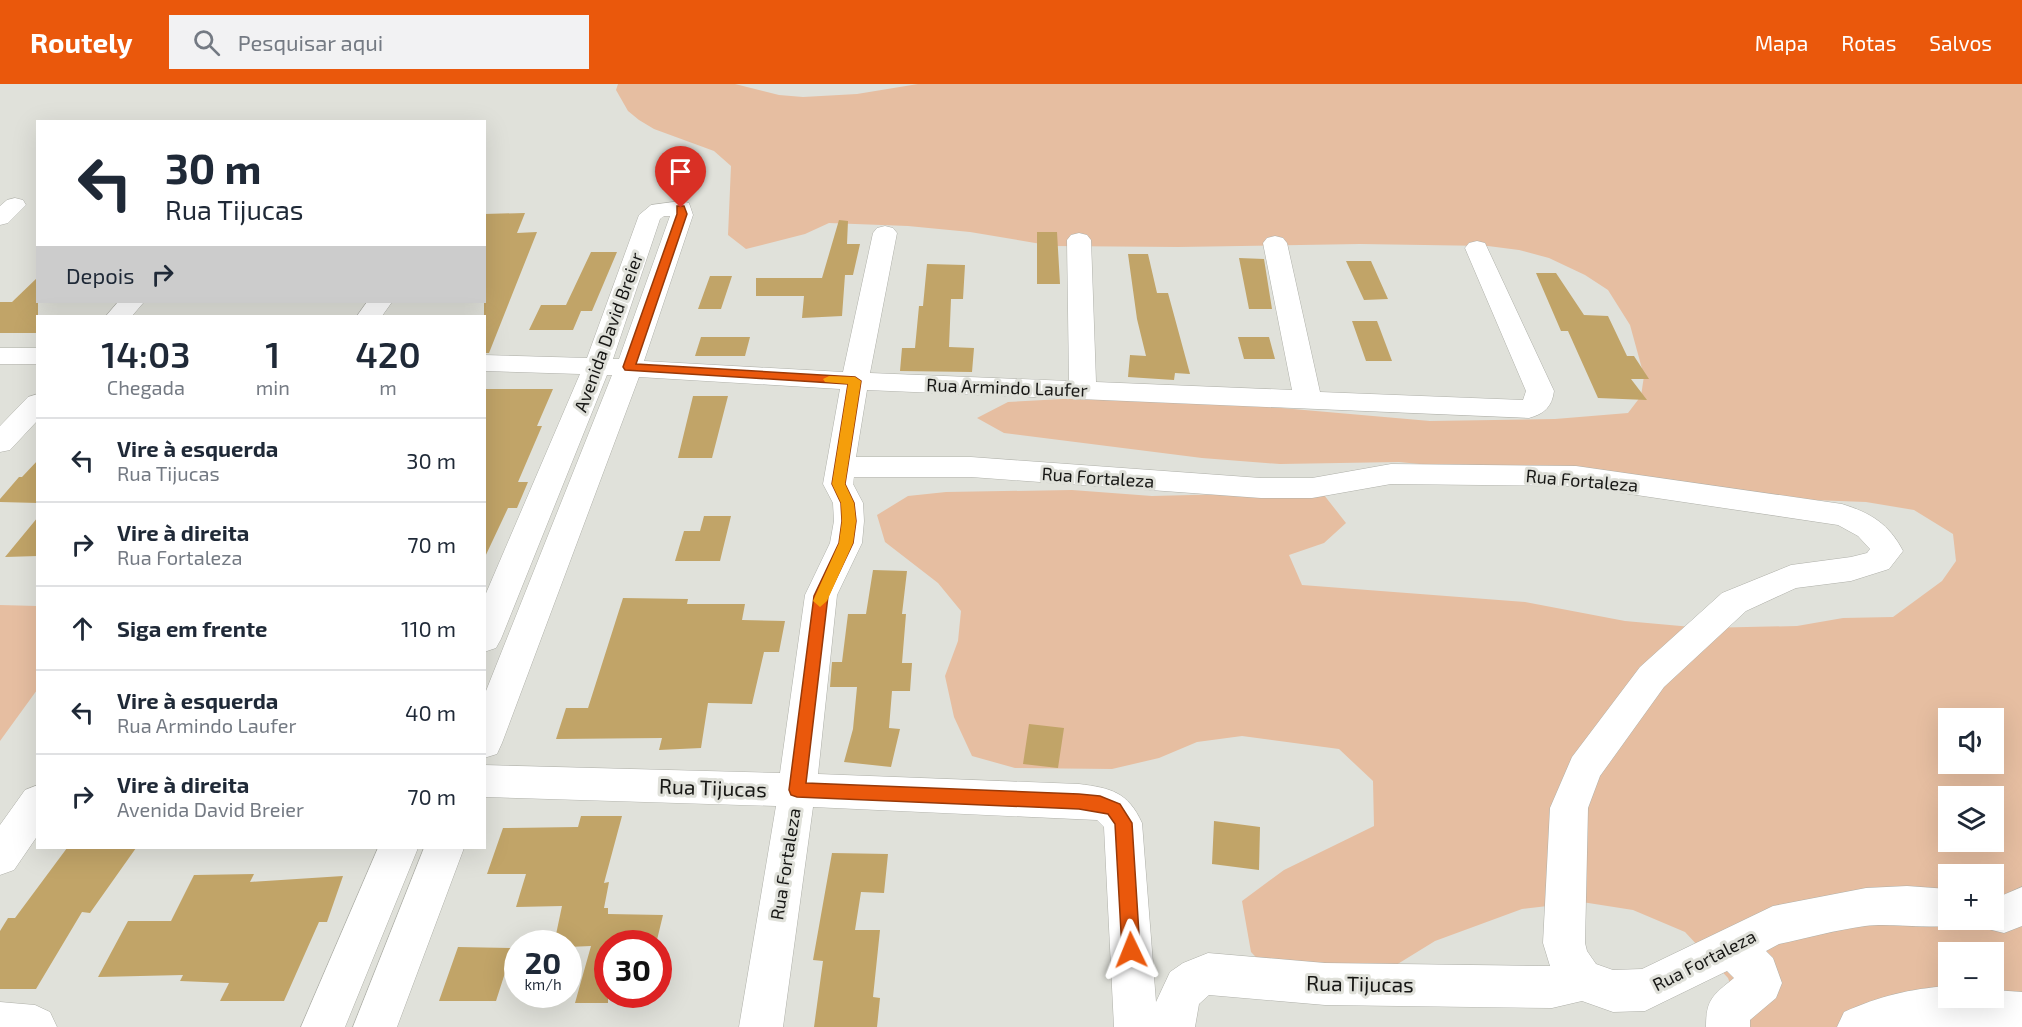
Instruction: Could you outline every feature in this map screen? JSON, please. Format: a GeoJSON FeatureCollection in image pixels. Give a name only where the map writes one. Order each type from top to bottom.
{"type":"FeatureCollection","features":[{"type":"Feature","properties":{"kind":"street","name":"Avenida David Breier"},"geometry":{"type":"LineString","coordinates":[[486,634],[597,366],[650,215],[659,210],[681,208],[682,214],[629,367],[486,737]]}},
{"type":"Feature","properties":{"kind":"street"},"geometry":{"type":"LineString","coordinates":[[840,467],[885,234]]}},
{"type":"Feature","properties":{"kind":"street"},"geometry":{"type":"LineString","coordinates":[[1079,240],[1083,390]]}},
{"type":"Feature","properties":{"kind":"street"},"geometry":{"type":"LineString","coordinates":[[1275,243],[1308,400]]}},
{"type":"Feature","properties":{"kind":"street","name":"Rua Armindo Laufer"},"geometry":{"type":"LineString","coordinates":[[486,363],[629,367],[855,381],[1529,409],[1539,401],[1540,391],[1477,248]]}},
{"type":"Feature","properties":{"kind":"street"},"geometry":{"type":"LineString","coordinates":[[119,315],[131,303]]}},
{"type":"Feature","properties":{"kind":"street"},"geometry":{"type":"LineString","coordinates":[[370,315],[379,303]]}},
{"type":"Feature","properties":{"kind":"street"},"geometry":{"type":"LineString","coordinates":[[0,356],[36,356]]}},
{"type":"Feature","properties":{"kind":"street"},"geometry":{"type":"LineString","coordinates":[[0,443],[36,405]]}},
{"type":"Feature","properties":{"kind":"street","name":"Rua Fortaleza"},"geometry":{"type":"LineString","coordinates":[[761,1027],[797,790],[821,596],[846,543],[849,521],[848,503],[838,484],[840,467],[970,467],[1261,488],[1312,488],[1391,474],[1576,476],[1832,513],[1867,525],[1882,538],[1887,551],[1878,561],[1851,569],[1791,577],[1734,602],[1652,677],[1585,768],[1569,808],[1563,943],[1569,961],[1582,980],[1613,991],[1645,990],[1773,926],[1866,907],[1907,904],[1938,907]]}},
{"type":"Feature","properties":{"kind":"street","name":"Rua Tijucas"},"geometry":{"type":"LineString","coordinates":[[486,781],[1079,801],[1114,809],[1123,823],[1136,1027]]}},
{"type":"Feature","properties":{"kind":"street"},"geometry":{"type":"LineString","coordinates":[[0,856],[36,805]]}},
{"type":"Feature","properties":{"kind":"street"},"geometry":{"type":"LineString","coordinates":[[323,1027],[398,849]]}},
{"type":"Feature","properties":{"kind":"street"},"geometry":{"type":"LineString","coordinates":[[375,1027],[444,849]]}},
{"type":"Feature","properties":{"kind":"street"},"geometry":{"type":"LineString","coordinates":[[2004,914],[2022,906]]}},
{"type":"Feature","properties":{"kind":"street"},"geometry":{"type":"LineString","coordinates":[[1728,1027],[1728,1010],[1761,983],[1758,973],[1731,946]]}},
{"type":"Feature","properties":{"kind":"street","name":"Rua Tijucas"},"geometry":{"type":"LineString","coordinates":[[1173,1027],[1178,995],[1194,978],[1208,974],[1325,984],[1552,987],[1582,980]]}},
{"type":"Feature","properties":{"kind":"street"},"geometry":{"type":"LineString","coordinates":[[1859,1027],[1908,1011],[1950,1007],[2022,1014]]}},
{"type":"Feature","properties":{"kind":"street"},"geometry":{"type":"LineString","coordinates":[[0,1024],[35,1027]]}},
{"type":"Feature","properties":{"kind":"shaded area"},"geometry":{"type":"Polygon","coordinates":[[[618,84],[735,84],[779,95],[803,97],[857,94],[918,84],[2022,84],[2022,1027],[1746,1027],[1728,978],[1685,932],[1633,910],[1582,902],[1522,909],[1435,941],[1344,997],[1291,994],[1251,952],[1242,901],[1284,870],[1374,826],[1373,781],[1339,749],[1242,736],[1197,742],[1159,758],[1112,769],[1015,768],[972,756],[954,717],[945,676],[958,641],[961,611],[938,583],[885,542],[877,515],[908,496],[946,492],[1072,490],[1152,496],[1272,493],[1324,495],[1346,523],[1324,543],[1289,555],[1302,585],[1525,602],[1625,621],[1703,628],[1797,626],[1843,618],[1893,617],[1942,581],[1956,561],[1953,534],[1914,510],[1866,502],[1786,499],[1399,462],[1280,464],[1202,458],[1004,433],[977,418],[1008,402],[1081,398],[1234,404],[1430,421],[1555,419],[1628,413],[1641,396],[1644,376],[1630,325],[1608,290],[1585,275],[1549,258],[1519,250],[1488,246],[1360,244],[1178,247],[1053,246],[970,232],[908,226],[829,223],[805,234],[746,249],[728,235],[731,166],[714,151],[654,129],[628,111],[616,90],[618,84]]]}},
{"type":"Feature","properties":{"kind":"shaded area"},"geometry":{"type":"Polygon","coordinates":[[[0,605],[36,606],[36,691],[0,741],[0,605]]]}},
{"type":"Feature","properties":{"kind":"building"},"geometry":{"type":"Polygon","coordinates":[[[525,213],[517,233],[537,232],[489,353],[486,353],[486,315],[484,315],[486,214],[525,213]]]}},
{"type":"Feature","properties":{"kind":"building"},"geometry":{"type":"Polygon","coordinates":[[[839,220],[848,221],[847,244],[860,244],[853,275],[845,275],[842,316],[802,318],[804,296],[756,296],[756,278],[822,278],[839,220]]]}},
{"type":"Feature","properties":{"kind":"building"},"geometry":{"type":"Polygon","coordinates":[[[1037,232],[1057,232],[1060,284],[1037,284],[1037,232]]]}},
{"type":"Feature","properties":{"kind":"building"},"geometry":{"type":"Polygon","coordinates":[[[591,252],[617,252],[592,311],[581,311],[573,330],[529,330],[541,305],[566,305],[591,252]]]}},
{"type":"Feature","properties":{"kind":"building"},"geometry":{"type":"Polygon","coordinates":[[[1128,254],[1148,254],[1157,293],[1168,293],[1190,374],[1175,373],[1174,380],[1128,377],[1130,355],[1146,356],[1137,319],[1128,254]]]}},
{"type":"Feature","properties":{"kind":"building"},"geometry":{"type":"Polygon","coordinates":[[[1239,258],[1264,259],[1272,309],[1249,309],[1239,258]]]}},
{"type":"Feature","properties":{"kind":"building"},"geometry":{"type":"Polygon","coordinates":[[[1346,261],[1371,261],[1388,299],[1364,300],[1346,261]]]}},
{"type":"Feature","properties":{"kind":"building"},"geometry":{"type":"Polygon","coordinates":[[[927,264],[965,265],[963,299],[951,299],[949,347],[974,348],[972,372],[900,371],[902,348],[915,348],[919,306],[923,306],[927,264]]]}},
{"type":"Feature","properties":{"kind":"building"},"geometry":{"type":"Polygon","coordinates":[[[1536,273],[1556,273],[1584,315],[1608,316],[1627,356],[1634,356],[1649,379],[1631,379],[1647,400],[1598,398],[1568,331],[1561,331],[1536,273]]]}},
{"type":"Feature","properties":{"kind":"building"},"geometry":{"type":"Polygon","coordinates":[[[710,276],[732,276],[721,309],[698,309],[710,276]]]}},
{"type":"Feature","properties":{"kind":"building"},"geometry":{"type":"Polygon","coordinates":[[[36,279],[38,315],[36,315],[36,333],[0,333],[0,302],[12,302],[36,279]]]}},
{"type":"Feature","properties":{"kind":"building"},"geometry":{"type":"Polygon","coordinates":[[[1352,321],[1377,321],[1392,361],[1366,361],[1352,321]]]}},
{"type":"Feature","properties":{"kind":"building"},"geometry":{"type":"Polygon","coordinates":[[[701,337],[750,337],[745,356],[695,356],[701,337]]]}},
{"type":"Feature","properties":{"kind":"building"},"geometry":{"type":"Polygon","coordinates":[[[1238,337],[1269,337],[1275,359],[1244,359],[1238,337]]]}},
{"type":"Feature","properties":{"kind":"building"},"geometry":{"type":"Polygon","coordinates":[[[486,389],[553,389],[537,426],[542,426],[518,482],[528,482],[517,508],[508,508],[486,555],[486,389]]]}},
{"type":"Feature","properties":{"kind":"building"},"geometry":{"type":"Polygon","coordinates":[[[693,396],[728,396],[712,458],[678,458],[693,396]]]}},
{"type":"Feature","properties":{"kind":"building"},"geometry":{"type":"Polygon","coordinates":[[[36,462],[36,503],[0,502],[0,499],[19,477],[22,477],[36,462]]]}},
{"type":"Feature","properties":{"kind":"building"},"geometry":{"type":"Polygon","coordinates":[[[704,516],[731,516],[720,561],[675,561],[684,531],[700,531],[704,516]]]}},
{"type":"Feature","properties":{"kind":"building"},"geometry":{"type":"Polygon","coordinates":[[[36,519],[36,556],[5,557],[36,519]]]}},
{"type":"Feature","properties":{"kind":"building"},"geometry":{"type":"Polygon","coordinates":[[[873,570],[907,571],[902,614],[906,614],[902,663],[912,663],[910,691],[892,691],[889,728],[900,729],[891,767],[844,762],[853,729],[857,687],[830,687],[832,662],[842,662],[848,614],[866,614],[873,570]]]}},
{"type":"Feature","properties":{"kind":"building"},"geometry":{"type":"Polygon","coordinates":[[[623,598],[688,599],[687,604],[745,604],[742,620],[785,621],[779,652],[764,652],[752,704],[708,703],[701,748],[659,750],[662,738],[556,739],[566,708],[588,708],[623,598]]]}},
{"type":"Feature","properties":{"kind":"building"},"geometry":{"type":"Polygon","coordinates":[[[1029,724],[1064,728],[1058,768],[1023,764],[1029,724]]]}},
{"type":"Feature","properties":{"kind":"building"},"geometry":{"type":"Polygon","coordinates":[[[581,816],[622,816],[604,883],[609,882],[604,908],[608,908],[608,914],[663,915],[659,930],[594,930],[594,1003],[582,1003],[582,978],[591,946],[582,946],[582,930],[557,930],[562,906],[516,907],[526,874],[487,874],[503,828],[578,827],[581,816]]]}},
{"type":"Feature","properties":{"kind":"building"},"geometry":{"type":"Polygon","coordinates":[[[1214,821],[1260,827],[1259,870],[1212,864],[1214,821]]]}},
{"type":"Feature","properties":{"kind":"building"},"geometry":{"type":"Polygon","coordinates":[[[66,849],[135,849],[90,913],[82,912],[36,989],[0,989],[0,931],[8,918],[15,918],[66,849]]]}},
{"type":"Feature","properties":{"kind":"building"},"geometry":{"type":"Polygon","coordinates":[[[832,853],[888,854],[884,893],[861,892],[855,930],[880,930],[873,997],[880,998],[877,1027],[814,1027],[823,961],[813,960],[832,853]]]}},
{"type":"Feature","properties":{"kind":"building"},"geometry":{"type":"Polygon","coordinates":[[[254,874],[250,882],[343,876],[327,922],[319,922],[284,1001],[220,1001],[229,983],[180,981],[183,975],[98,977],[128,921],[171,921],[194,875],[254,874]]]}},
{"type":"Feature","properties":{"kind":"building"},"geometry":{"type":"Polygon","coordinates":[[[458,947],[504,948],[504,976],[496,1001],[439,1001],[458,947]]]}},
{"type":"Feature","properties":{"kind":"slow traffic"},"geometry":{"type":"LineString","coordinates":[[820,601],[846,543],[849,521],[848,503],[838,484],[855,381],[829,379]]}},
{"type":"Feature","properties":{"kind":"route"},"geometry":{"type":"LineString","coordinates":[[681,208],[682,214],[629,367],[855,381],[838,484],[848,503],[849,521],[846,543],[821,596],[797,790],[1079,801],[1114,809],[1123,823],[1131,950]]}}]}
